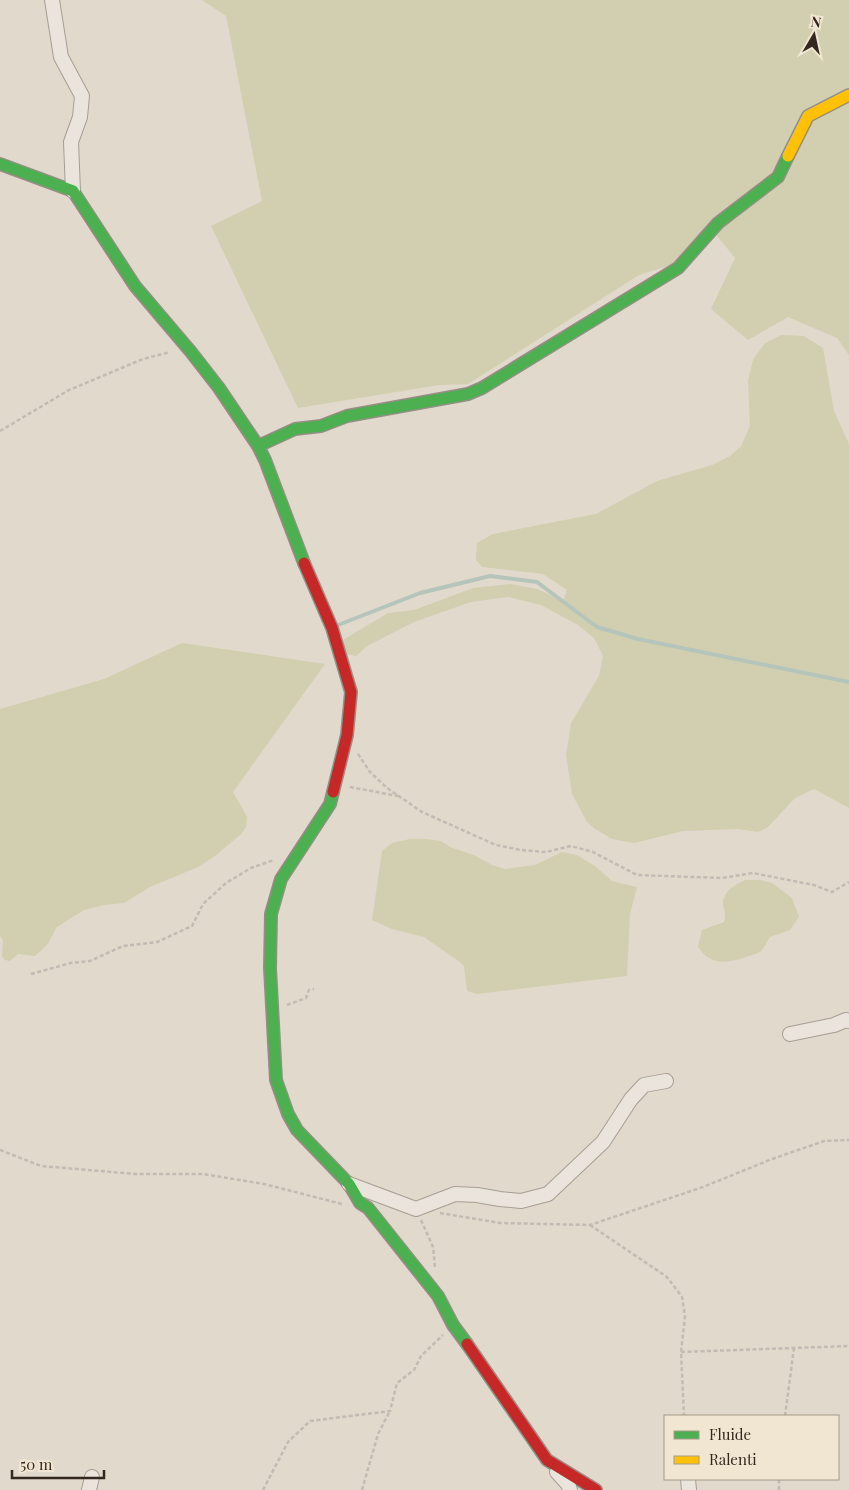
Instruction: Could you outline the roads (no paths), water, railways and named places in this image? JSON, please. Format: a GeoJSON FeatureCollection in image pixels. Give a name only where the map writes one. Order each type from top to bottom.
{"type":"FeatureCollection","features":[{"type":"Feature","properties":{"kind":"street"},"geometry":{"type":"LineString","coordinates":[[52,0],[61,57],[82,96],[80,117],[71,142],[73,191],[136,286],[219,388],[258,446],[305,566],[332,628],[351,692],[347,736],[330,804],[281,879],[271,914],[270,968],[276,1080],[288,1114],[297,1130],[349,1184],[360,1203],[368,1208],[438,1296],[453,1325],[547,1460],[568,1484],[570,1490]]}},
{"type":"Feature","properties":{"kind":"street"},"geometry":{"type":"LineString","coordinates":[[258,446],[295,429],[321,426],[347,416],[468,394],[515,368],[678,268],[718,223],[778,177],[808,116],[849,95]]}},
{"type":"Feature","properties":{"kind":"street"},"geometry":{"type":"LineString","coordinates":[[0,164],[73,191]]}},
{"type":"Feature","properties":{"kind":"street"},"geometry":{"type":"LineString","coordinates":[[790,1034],[834,1025],[846,1020],[849,1021]]}},
{"type":"Feature","properties":{"kind":"street"},"geometry":{"type":"LineString","coordinates":[[349,1184],[416,1209],[455,1194],[521,1201],[548,1194],[603,1142],[631,1099],[644,1086],[666,1081]]}},
{"type":"Feature","properties":{"kind":"street"},"geometry":{"type":"LineString","coordinates":[[547,1460],[596,1490]]}},
{"type":"Feature","properties":{"kind":"waterway"},"geometry":{"type":"LineString","coordinates":[[338,625],[420,593],[490,576],[537,582],[597,627],[638,639],[849,682]]}}]}
